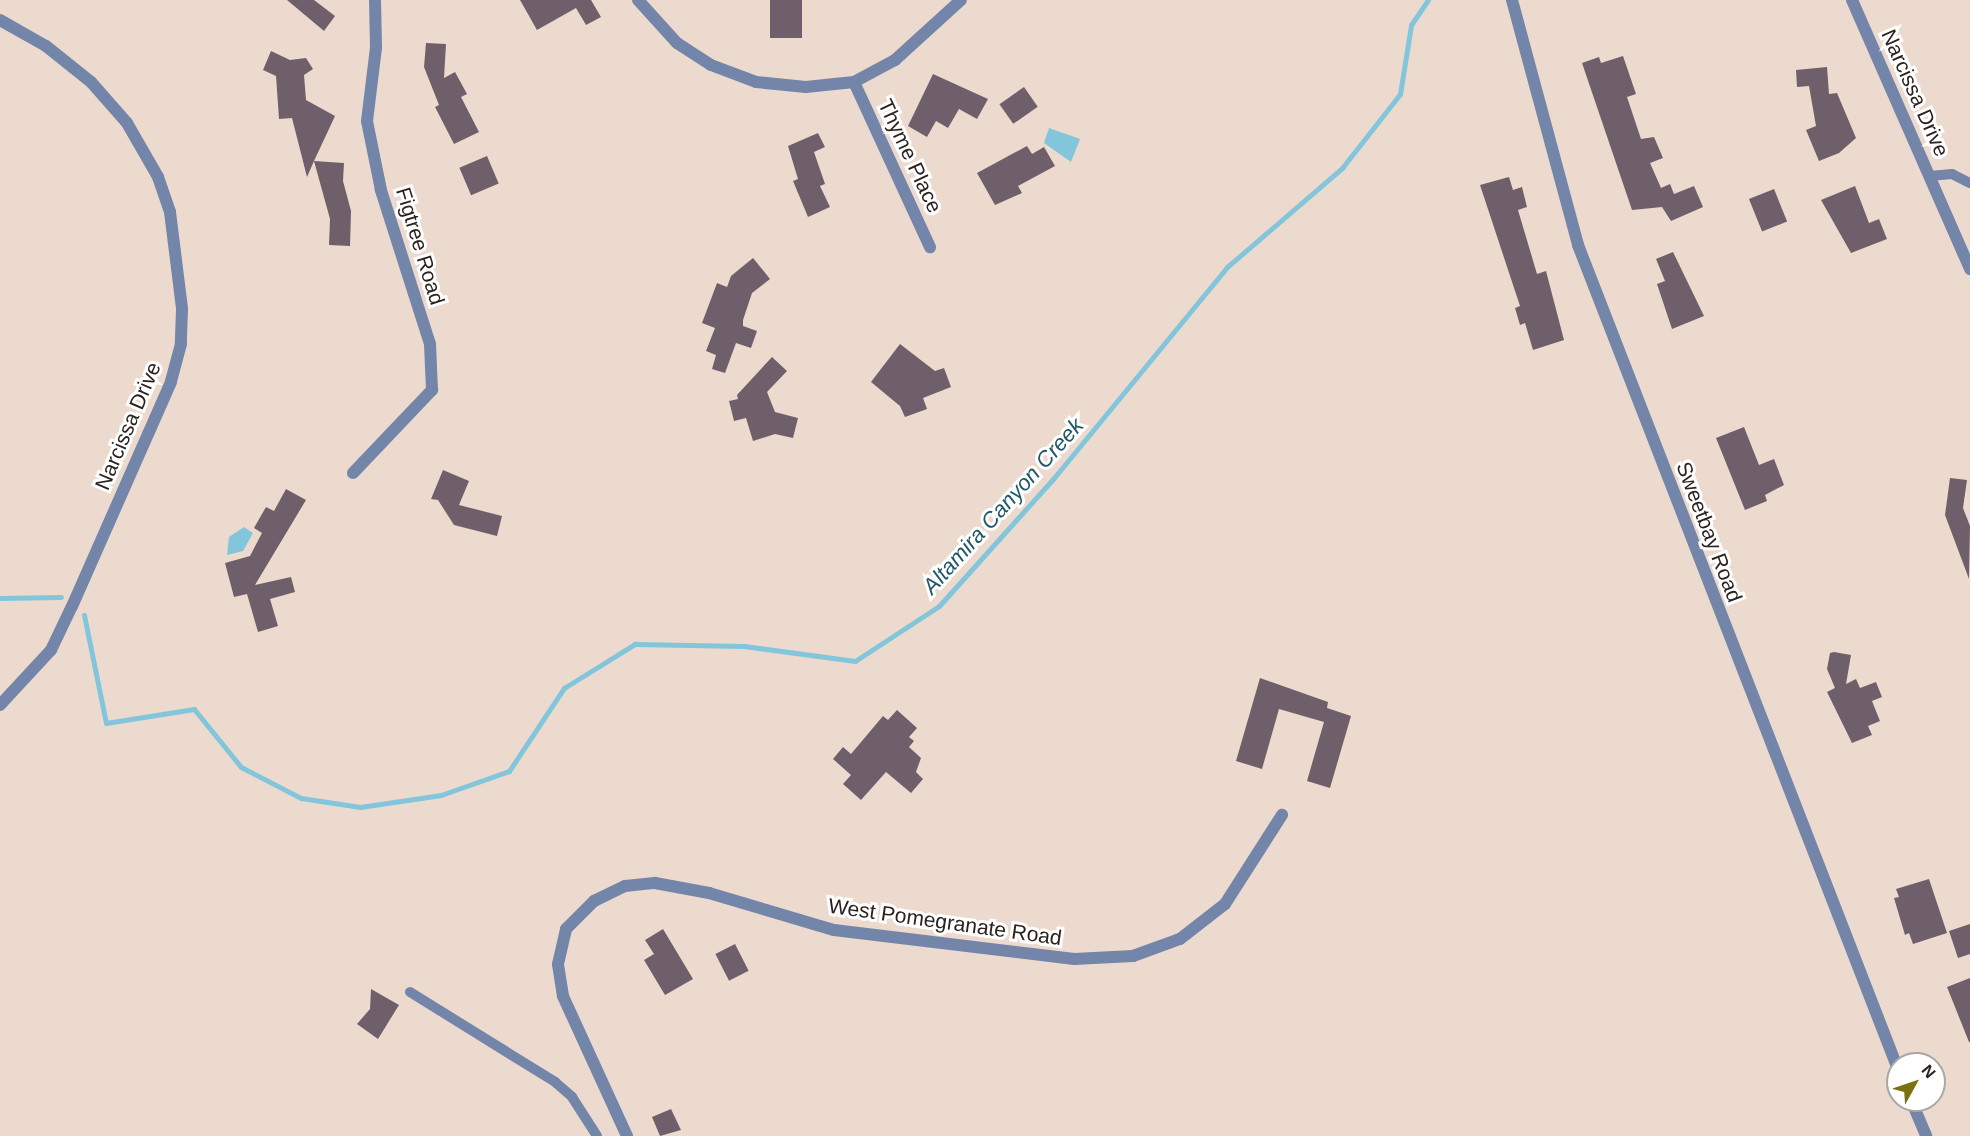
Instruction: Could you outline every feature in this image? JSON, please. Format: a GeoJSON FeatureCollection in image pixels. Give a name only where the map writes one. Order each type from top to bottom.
{"type":"FeatureCollection","features":[{"type":"Feature","properties":{"kind":"street","name":"Figtree Road"},"geometry":{"type":"LineString","coordinates":[[353,473],[432,390],[430,344],[381,190],[367,121],[376,48],[375,0]]}},
{"type":"Feature","properties":{"kind":"street"},"geometry":{"type":"LineString","coordinates":[[638,0],[677,43],[711,65],[756,81],[786,85],[854,82],[895,60],[962,0]]}},
{"type":"Feature","properties":{"kind":"street","name":"Sweetbay Road"},"geometry":{"type":"LineString","coordinates":[[1512,0],[1578,245],[1891,1052]]}},
{"type":"Feature","properties":{"kind":"street","name":"Narcissa Drive"},"geometry":{"type":"LineString","coordinates":[[1852,0],[1930,176],[1966,249],[1970,269]]}},
{"type":"Feature","properties":{"kind":"street","name":"Narcissa Drive"},"geometry":{"type":"LineString","coordinates":[[0,21],[46,46],[91,82],[127,123],[158,177],[170,212],[182,309],[181,344],[171,382],[72,606],[51,650],[0,705]]}},
{"type":"Feature","properties":{"kind":"street","name":"Thyme Place"},"geometry":{"type":"LineString","coordinates":[[854,82],[930,247]]}},
{"type":"Feature","properties":{"kind":"street","name":"West Pomegranate Road"},"geometry":{"type":"LineString","coordinates":[[627,1136],[563,996],[558,964],[566,928],[594,901],[625,886],[656,883],[709,893],[834,930],[1074,959],[1132,956],[1179,939],[1225,904],[1282,815]]}},
{"type":"Feature","properties":{"kind":"street"},"geometry":{"type":"LineString","coordinates":[[1916,1112],[1926,1136]]}},
{"type":"Feature","properties":{"kind":"lane"},"geometry":{"type":"LineString","coordinates":[[1930,176],[1952,174],[1970,183]]}},
{"type":"Feature","properties":{"kind":"lane"},"geometry":{"type":"LineString","coordinates":[[410,992],[555,1082],[572,1097],[597,1136]]}},
{"type":"Feature","properties":{"kind":"water"},"geometry":{"type":"Polygon","coordinates":[[[1049,128],[1080,139],[1071,162],[1044,143],[1049,128]]]}},
{"type":"Feature","properties":{"kind":"water"},"geometry":{"type":"Polygon","coordinates":[[[244,527],[253,533],[243,551],[227,555],[229,537],[244,527]]]}},
{"type":"Feature","properties":{"kind":"building"},"geometry":{"type":"Polygon","coordinates":[[[287,0],[314,0],[335,16],[324,31],[287,0]]]}},
{"type":"Feature","properties":{"kind":"building"},"geometry":{"type":"Polygon","coordinates":[[[520,0],[591,0],[601,17],[586,25],[576,8],[537,30],[520,0]]]}},
{"type":"Feature","properties":{"kind":"building"},"geometry":{"type":"Polygon","coordinates":[[[770,0],[802,0],[802,38],[770,38],[770,0]]]}},
{"type":"Feature","properties":{"kind":"building"},"geometry":{"type":"Polygon","coordinates":[[[426,43],[446,44],[444,78],[455,72],[467,94],[461,97],[479,132],[454,144],[435,107],[439,105],[424,67],[426,43]]]}},
{"type":"Feature","properties":{"kind":"building"},"geometry":{"type":"Polygon","coordinates":[[[271,51],[290,60],[306,58],[313,69],[304,75],[306,100],[335,116],[307,177],[292,118],[279,119],[276,76],[263,70],[271,51]]]}},
{"type":"Feature","properties":{"kind":"building"},"geometry":{"type":"Polygon","coordinates":[[[1623,56],[1636,94],[1627,97],[1641,139],[1654,137],[1663,158],[1650,163],[1661,188],[1670,184],[1674,194],[1694,186],[1703,207],[1671,221],[1662,207],[1632,210],[1582,63],[1599,57],[1601,63],[1623,56]]]}},
{"type":"Feature","properties":{"kind":"building"},"geometry":{"type":"Polygon","coordinates":[[[1827,67],[1829,94],[1837,93],[1856,138],[1839,153],[1819,161],[1806,130],[1816,126],[1809,86],[1797,87],[1796,70],[1827,67]]]}},
{"type":"Feature","properties":{"kind":"building"},"geometry":{"type":"Polygon","coordinates":[[[933,74],[988,99],[977,119],[959,109],[948,128],[936,121],[927,137],[908,126],[933,74]]]}},
{"type":"Feature","properties":{"kind":"building"},"geometry":{"type":"Polygon","coordinates":[[[1024,87],[1038,107],[1013,124],[999,104],[1024,87]]]}},
{"type":"Feature","properties":{"kind":"building"},"geometry":{"type":"Polygon","coordinates":[[[818,133],[825,147],[814,152],[825,184],[820,186],[830,207],[808,217],[793,181],[798,179],[788,146],[818,133]]]}},
{"type":"Feature","properties":{"kind":"building"},"geometry":{"type":"Polygon","coordinates":[[[1027,146],[1032,154],[1044,147],[1055,166],[1018,186],[1022,193],[995,205],[977,173],[1027,146]]]}},
{"type":"Feature","properties":{"kind":"building"},"geometry":{"type":"Polygon","coordinates":[[[487,156],[499,184],[471,195],[459,168],[487,156]]]}},
{"type":"Feature","properties":{"kind":"building"},"geometry":{"type":"Polygon","coordinates":[[[314,161],[344,163],[343,181],[351,211],[350,246],[329,245],[330,219],[314,161]]]}},
{"type":"Feature","properties":{"kind":"building"},"geometry":{"type":"Polygon","coordinates":[[[1509,177],[1513,190],[1522,187],[1527,207],[1518,210],[1537,274],[1546,271],[1564,340],[1533,350],[1525,323],[1520,325],[1515,308],[1520,306],[1480,185],[1509,177]]]}},
{"type":"Feature","properties":{"kind":"building"},"geometry":{"type":"Polygon","coordinates":[[[1855,186],[1869,223],[1879,219],[1887,239],[1851,253],[1821,200],[1855,186]]]}},
{"type":"Feature","properties":{"kind":"building"},"geometry":{"type":"Polygon","coordinates":[[[1774,189],[1787,221],[1762,232],[1749,199],[1774,189]]]}},
{"type":"Feature","properties":{"kind":"building"},"geometry":{"type":"Polygon","coordinates":[[[1673,252],[1704,316],[1672,329],[1657,284],[1665,281],[1656,259],[1673,252]]]}},
{"type":"Feature","properties":{"kind":"building"},"geometry":{"type":"Polygon","coordinates":[[[753,258],[770,279],[752,293],[743,320],[743,326],[757,331],[751,348],[736,343],[725,373],[712,369],[716,355],[706,351],[715,328],[702,323],[717,283],[727,287],[731,276],[753,258]]]}},
{"type":"Feature","properties":{"kind":"building"},"geometry":{"type":"Polygon","coordinates":[[[900,344],[935,371],[944,368],[951,387],[923,398],[927,409],[905,417],[900,406],[871,382],[900,344]]]}},
{"type":"Feature","properties":{"kind":"building"},"geometry":{"type":"Polygon","coordinates":[[[772,357],[787,371],[767,392],[775,412],[798,418],[793,438],[775,434],[753,441],[746,418],[734,421],[729,401],[738,399],[737,395],[772,357]]]}},
{"type":"Feature","properties":{"kind":"building"},"geometry":{"type":"Polygon","coordinates":[[[1744,427],[1759,465],[1774,459],[1784,485],[1765,495],[1767,501],[1745,510],[1716,438],[1744,427]]]}},
{"type":"Feature","properties":{"kind":"building"},"geometry":{"type":"Polygon","coordinates":[[[443,470],[469,481],[459,505],[502,516],[497,536],[454,525],[438,500],[431,499],[443,470]]]}},
{"type":"Feature","properties":{"kind":"building"},"geometry":{"type":"Polygon","coordinates":[[[1950,478],[1967,480],[1963,508],[1970,526],[1969,579],[1945,515],[1950,478]]]}},
{"type":"Feature","properties":{"kind":"building"},"geometry":{"type":"Polygon","coordinates":[[[286,489],[306,500],[255,585],[291,577],[295,592],[270,599],[278,626],[258,632],[247,594],[234,597],[225,563],[250,556],[262,533],[254,528],[266,507],[274,511],[286,489]]]}},
{"type":"Feature","properties":{"kind":"building"},"geometry":{"type":"Polygon","coordinates":[[[1830,653],[1851,655],[1846,684],[1856,679],[1860,688],[1876,682],[1882,697],[1872,701],[1880,721],[1868,726],[1872,735],[1852,743],[1827,692],[1835,688],[1827,669],[1830,653]]]}},
{"type":"Feature","properties":{"kind":"building"},"geometry":{"type":"Polygon","coordinates":[[[1260,678],[1328,702],[1327,708],[1351,716],[1330,788],[1307,781],[1324,722],[1279,709],[1262,769],[1236,761],[1260,678]]]}},
{"type":"Feature","properties":{"kind":"building"},"geometry":{"type":"Polygon","coordinates":[[[897,710],[917,728],[909,737],[914,741],[909,747],[921,758],[916,772],[923,779],[911,793],[886,772],[861,800],[843,784],[851,775],[833,759],[843,747],[851,754],[883,716],[888,720],[897,710]]]}},
{"type":"Feature","properties":{"kind":"building"},"geometry":{"type":"Polygon","coordinates":[[[1929,879],[1947,933],[1913,944],[1909,933],[1905,935],[1894,898],[1899,897],[1896,889],[1929,879]]]}},
{"type":"Feature","properties":{"kind":"building"},"geometry":{"type":"Polygon","coordinates":[[[1970,924],[1970,954],[1958,958],[1949,931],[1970,924]]]}},
{"type":"Feature","properties":{"kind":"building"},"geometry":{"type":"Polygon","coordinates":[[[663,929],[693,979],[665,995],[644,960],[654,954],[645,940],[663,929]]]}},
{"type":"Feature","properties":{"kind":"building"},"geometry":{"type":"Polygon","coordinates":[[[735,944],[749,971],[729,981],[715,954],[735,944]]]}},
{"type":"Feature","properties":{"kind":"building"},"geometry":{"type":"Polygon","coordinates":[[[1970,978],[1970,1042],[1969,1042],[1947,987],[1970,978]]]}},
{"type":"Feature","properties":{"kind":"building"},"geometry":{"type":"Polygon","coordinates":[[[371,989],[399,1005],[378,1039],[357,1024],[370,1009],[371,989]]]}},
{"type":"Feature","properties":{"kind":"building"},"geometry":{"type":"Polygon","coordinates":[[[671,1109],[681,1130],[660,1136],[652,1117],[671,1109]]]}},
{"type":"Feature","properties":{"kind":"waterway","name":"Altamira Canyon Creek"},"geometry":{"type":"LineString","coordinates":[[84,615],[106,723],[194,709],[241,767],[301,798],[360,807],[441,795],[509,771],[564,688],[635,644],[744,646],[855,661],[939,606],[1053,479],[1227,267],[1342,168],[1400,94],[1411,25],[1428,0]]}},
{"type":"Feature","properties":{"kind":"waterway","name":"Altamira Canyon Creek"},"geometry":{"type":"LineString","coordinates":[[0,598],[61,597]]}}]}
